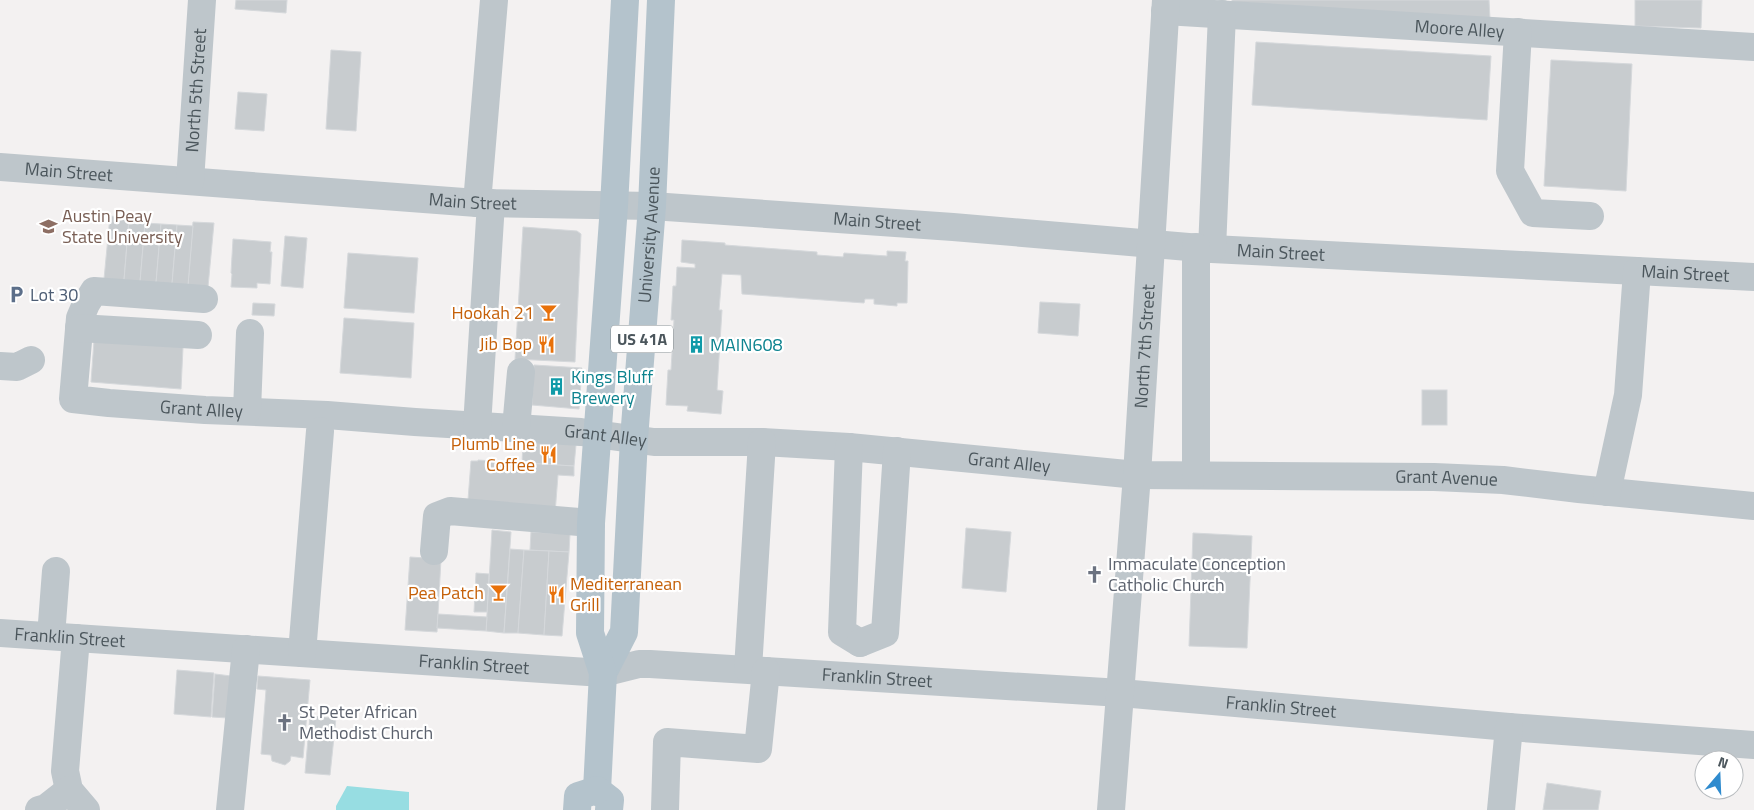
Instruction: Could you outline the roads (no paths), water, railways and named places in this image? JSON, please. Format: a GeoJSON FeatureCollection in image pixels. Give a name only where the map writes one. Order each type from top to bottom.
{"type":"FeatureCollection","features":[{"type":"Feature","properties":{"kind":"main road","name":"University Avenue"},"geometry":{"type":"LineString","coordinates":[[578,810],[578,796],[603,800],[603,673],[590,633],[591,523],[614,206],[625,0]]}},
{"type":"Feature","properties":{"kind":"main road","name":"University Avenue"},"geometry":{"type":"LineString","coordinates":[[603,673],[624,632],[634,439],[652,206],[660,0]]}},
{"type":"Feature","properties":{"kind":"street","name":"North 5th Street"},"geometry":{"type":"LineString","coordinates":[[190,181],[202,0]]}},
{"type":"Feature","properties":{"kind":"street"},"geometry":{"type":"LineString","coordinates":[[477,426],[484,203],[494,0]]}},
{"type":"Feature","properties":{"kind":"street","name":"Moore Alley"},"geometry":{"type":"LineString","coordinates":[[1166,5],[1222,14],[1754,47]]}},
{"type":"Feature","properties":{"kind":"street","name":"North 7th Street"},"geometry":{"type":"LineString","coordinates":[[1111,810],[1137,475],[1166,5]]}},
{"type":"Feature","properties":{"kind":"street"},"geometry":{"type":"LineString","coordinates":[[1196,474],[1204,248],[1222,14]]}},
{"type":"Feature","properties":{"kind":"street"},"geometry":{"type":"LineString","coordinates":[[1518,32],[1510,171],[1533,212],[1590,216]]}},
{"type":"Feature","properties":{"kind":"street","name":"Main Street"},"geometry":{"type":"LineString","coordinates":[[0,167],[484,203],[652,206],[953,227],[1204,248],[1754,277]]}},
{"type":"Feature","properties":{"kind":"street"},"geometry":{"type":"LineString","coordinates":[[1607,492],[1628,395],[1637,271]]}},
{"type":"Feature","properties":{"kind":"street"},"geometry":{"type":"LineString","coordinates":[[198,335],[79,328],[82,311],[94,292],[204,299]]}},
{"type":"Feature","properties":{"kind":"street","name":"Grant Alley"},"geometry":{"type":"LineString","coordinates":[[79,328],[73,399],[110,403],[581,432],[654,442],[762,442],[849,447],[1137,475]]}},
{"type":"Feature","properties":{"kind":"street"},"geometry":{"type":"LineString","coordinates":[[247,411],[250,333]]}},
{"type":"Feature","properties":{"kind":"street"},"geometry":{"type":"LineString","coordinates":[[0,366],[17,367],[31,360]]}},
{"type":"Feature","properties":{"kind":"street"},"geometry":{"type":"LineString","coordinates":[[516,428],[521,372]]}},
{"type":"Feature","properties":{"kind":"street"},"geometry":{"type":"LineString","coordinates":[[302,653],[320,431]]}},
{"type":"Feature","properties":{"kind":"street"},"geometry":{"type":"LineString","coordinates":[[665,810],[667,742],[758,749],[757,670],[762,442]]}},
{"type":"Feature","properties":{"kind":"street"},"geometry":{"type":"LineString","coordinates":[[849,447],[842,632],[860,643]]}},
{"type":"Feature","properties":{"kind":"street"},"geometry":{"type":"LineString","coordinates":[[860,643],[885,634],[897,451]]}},
{"type":"Feature","properties":{"kind":"street","name":"Grant Avenue"},"geometry":{"type":"LineString","coordinates":[[1137,475],[1434,477],[1503,480],[1754,506]]}},
{"type":"Feature","properties":{"kind":"street"},"geometry":{"type":"LineString","coordinates":[[434,551],[437,516],[450,511],[591,523]]}},
{"type":"Feature","properties":{"kind":"street"},"geometry":{"type":"LineString","coordinates":[[45,809],[78,800],[65,771],[63,637],[56,571]]}},
{"type":"Feature","properties":{"kind":"street","name":"Franklin Street"},"geometry":{"type":"LineString","coordinates":[[0,633],[603,673],[639,664],[650,664],[857,676],[1120,693],[1509,728],[1754,745]]}},
{"type":"Feature","properties":{"kind":"street"},"geometry":{"type":"LineString","coordinates":[[857,676],[860,643]]}},
{"type":"Feature","properties":{"kind":"street"},"geometry":{"type":"LineString","coordinates":[[230,810],[246,649]]}},
{"type":"Feature","properties":{"kind":"street"},"geometry":{"type":"LineString","coordinates":[[1501,810],[1509,728]]}},
{"type":"Feature","properties":{"kind":"water"},"geometry":{"type":"Polygon","coordinates":[[[347,786],[409,792],[409,810],[336,810],[336,806],[347,786]]]}},
{"type":"Feature","properties":{"kind":"place","name":"Austin Peay State University"},"geometry":{"type":"Point","coordinates":[48,226]}},
{"type":"Feature","properties":{"kind":"place","name":"Lot 30"},"geometry":{"type":"Point","coordinates":[16,295]}},
{"type":"Feature","properties":{"kind":"place","name":"Hookah 21"},"geometry":{"type":"Point","coordinates":[548,313]}},
{"type":"Feature","properties":{"kind":"place","name":"Jib Bop"},"geometry":{"type":"Point","coordinates":[546,344]}},
{"type":"Feature","properties":{"kind":"place","name":"MAIN608"},"geometry":{"type":"Point","coordinates":[696,345]}},
{"type":"Feature","properties":{"kind":"place","name":"Kings Bluff Brewery"},"geometry":{"type":"Point","coordinates":[557,387]}},
{"type":"Feature","properties":{"kind":"place","name":"Plumb Line Coffee"},"geometry":{"type":"Point","coordinates":[549,454]}},
{"type":"Feature","properties":{"kind":"place","name":"Immaculate Conception Catholic Church"},"geometry":{"type":"Point","coordinates":[1094,574]}},
{"type":"Feature","properties":{"kind":"place","name":"Pea Patch"},"geometry":{"type":"Point","coordinates":[498,593]}},
{"type":"Feature","properties":{"kind":"place","name":"Mediterranean Grill"},"geometry":{"type":"Point","coordinates":[556,594]}},
{"type":"Feature","properties":{"kind":"place","name":"St Peter African Methodist Church"},"geometry":{"type":"Point","coordinates":[285,722]}}]}
